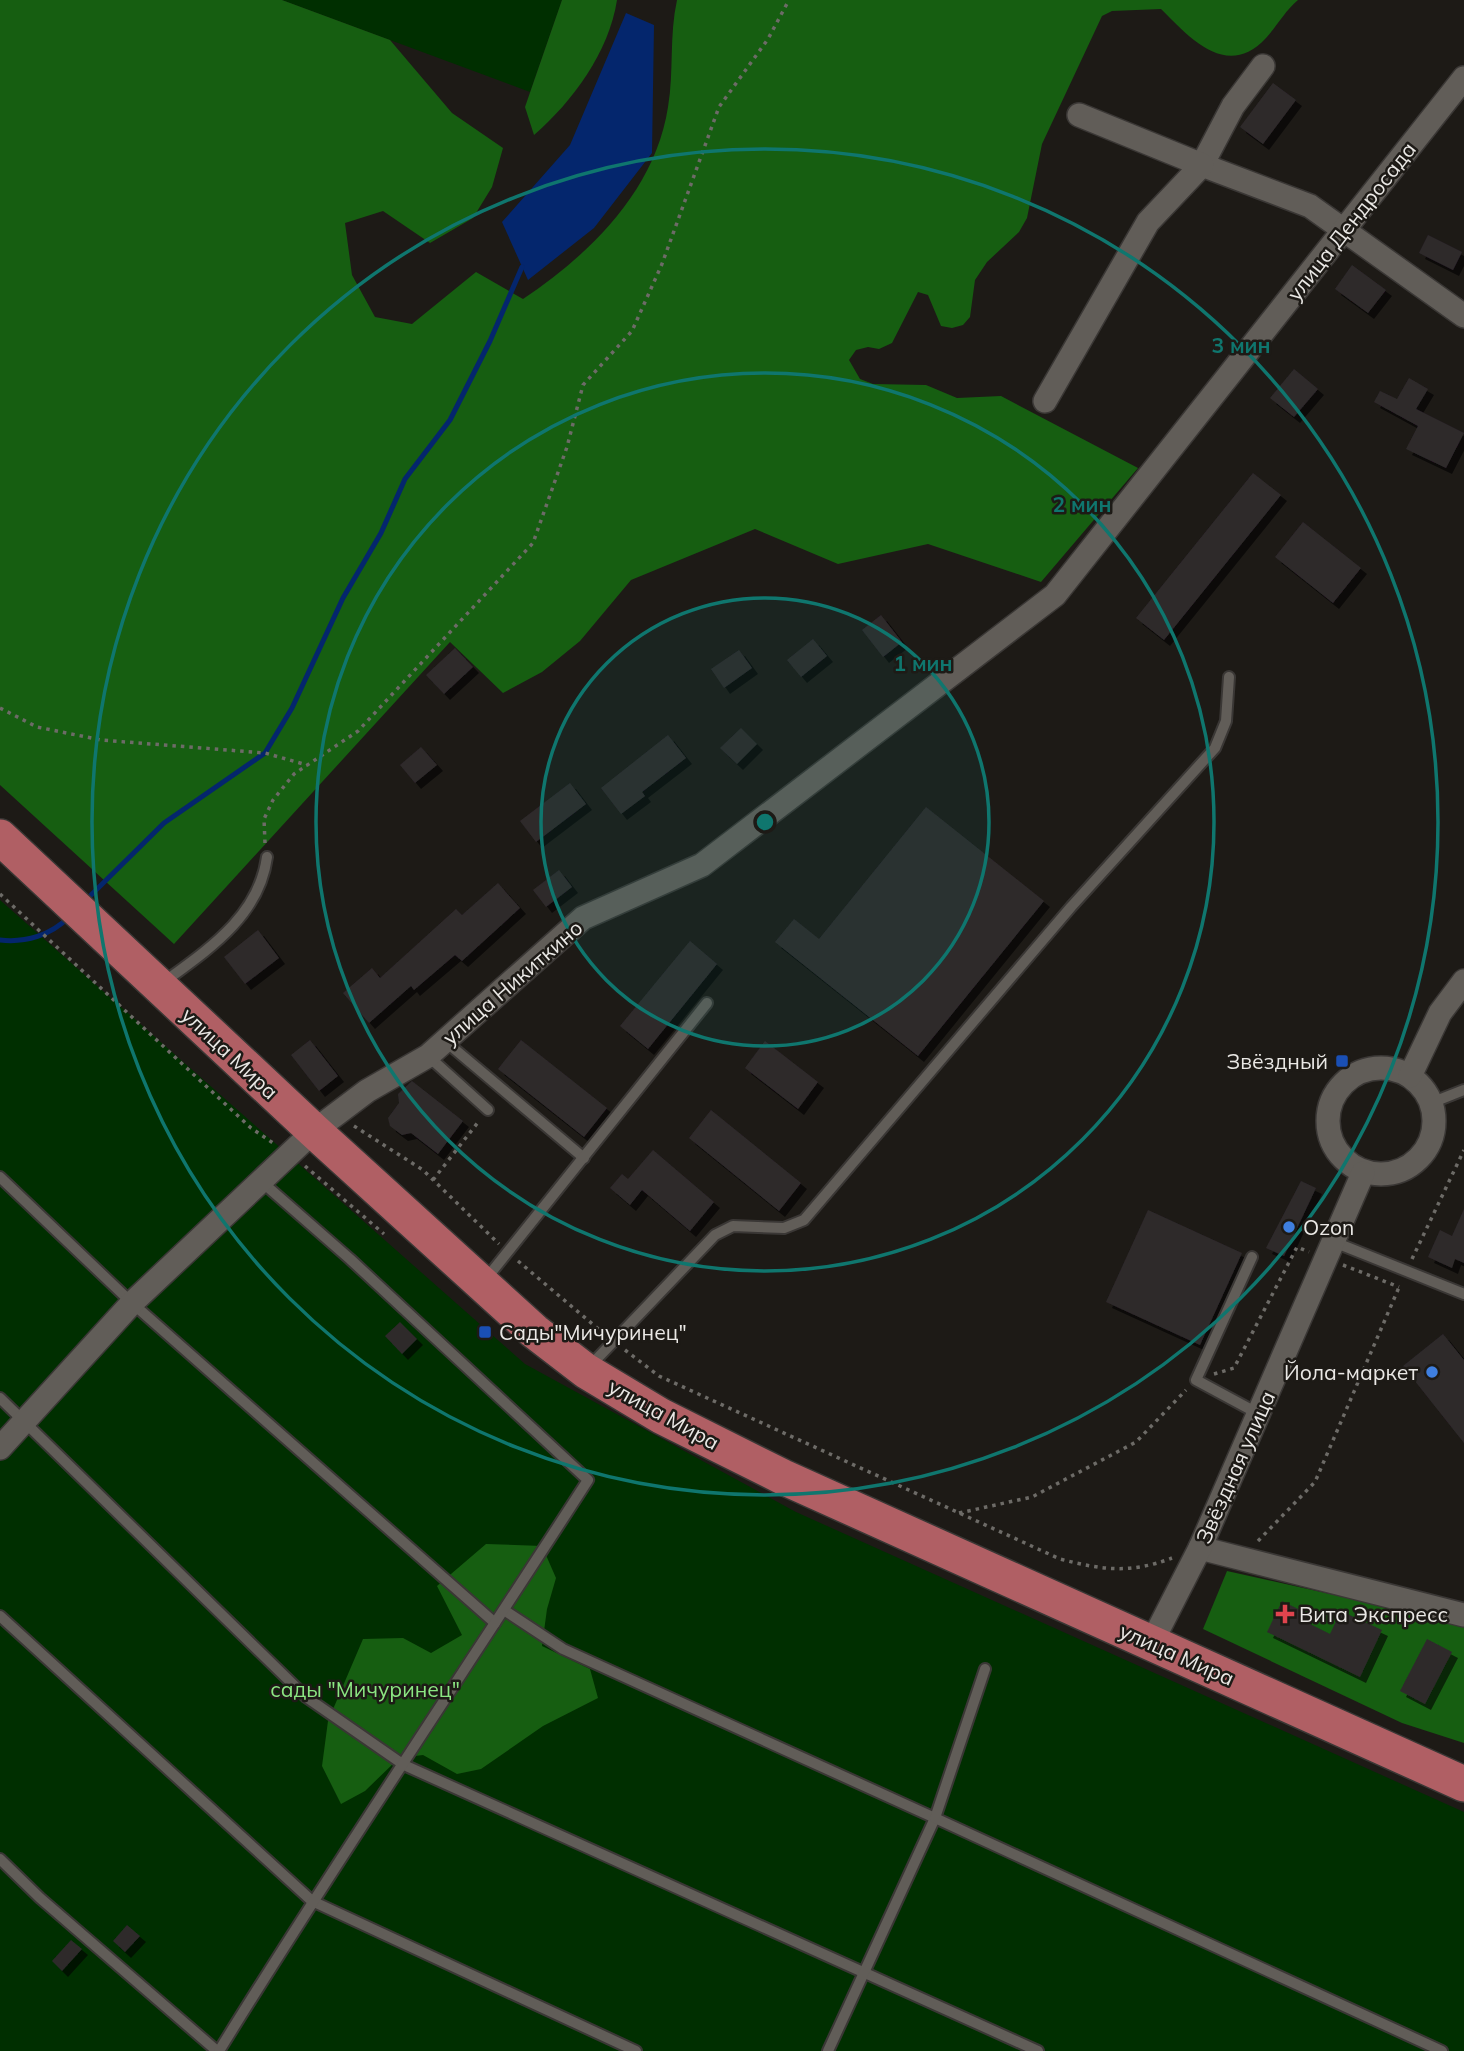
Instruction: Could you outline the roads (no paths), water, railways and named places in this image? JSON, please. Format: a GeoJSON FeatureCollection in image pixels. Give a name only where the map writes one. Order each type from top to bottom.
{"type":"FeatureCollection","features":[{"type":"Feature","properties":{"kind":"main road","name":"улица Мира"},"geometry":{"type":"LineString","coordinates":[[0,837],[313,1133],[482,1284],[586,1371],[662,1416],[783,1477],[1464,1784]]}},
{"type":"Feature","properties":{"kind":"street"},"geometry":{"type":"LineString","coordinates":[[1045,401],[1148,222],[1202,165],[1233,106],[1264,66]]}},
{"type":"Feature","properties":{"kind":"street","name":"улица Дендросада"},"geometry":{"type":"LineString","coordinates":[[1055,595],[1464,78]]}},
{"type":"Feature","properties":{"kind":"street"},"geometry":{"type":"LineString","coordinates":[[1079,115],[1310,206],[1464,316]]}},
{"type":"Feature","properties":{"kind":"street","name":"улица Никиткино"},"geometry":{"type":"LineString","coordinates":[[0,1448],[132,1303],[313,1133],[367,1091],[436,1048],[583,918],[702,864],[1055,595]]}},
{"type":"Feature","properties":{"kind":"street"},"geometry":{"type":"LineString","coordinates":[[1410,1076],[1440,1013],[1464,981]]}},
{"type":"Feature","properties":{"kind":"street"},"geometry":{"type":"LineString","coordinates":[[1368,1069],[1390,1069],[1410,1076],[1424,1090],[1431,1103],[1433,1133],[1420,1157],[1401,1170],[1363,1173],[1350,1165],[1331,1139],[1328,1123],[1330,1105],[1338,1090],[1352,1076],[1368,1069]]}},
{"type":"Feature","properties":{"kind":"street","name":"Звёздная улица"},"geometry":{"type":"LineString","coordinates":[[1152,1642],[1200,1548],[1363,1173]]}},
{"type":"Feature","properties":{"kind":"street"},"geometry":{"type":"LineString","coordinates":[[1200,1548],[1464,1615]]}},
{"type":"Feature","properties":{"kind":"lane"},"geometry":{"type":"LineString","coordinates":[[586,1371],[612,1340],[715,1235],[733,1226],[784,1228],[804,1220],[1071,907],[1215,748],[1226,721],[1229,677]]}},
{"type":"Feature","properties":{"kind":"lane"},"geometry":{"type":"LineString","coordinates":[[159,986],[248,911],[263,881],[267,857]]}},
{"type":"Feature","properties":{"kind":"lane"},"geometry":{"type":"LineString","coordinates":[[482,1284],[708,1003]]}},
{"type":"Feature","properties":{"kind":"lane"},"geometry":{"type":"LineString","coordinates":[[436,1048],[488,1110]]}},
{"type":"Feature","properties":{"kind":"lane"},"geometry":{"type":"LineString","coordinates":[[436,1048],[584,1158]]}},
{"type":"Feature","properties":{"kind":"lane"},"geometry":{"type":"LineString","coordinates":[[1431,1103],[1464,1090]]}},
{"type":"Feature","properties":{"kind":"lane"},"geometry":{"type":"LineString","coordinates":[[0,1177],[132,1303],[495,1623]]}},
{"type":"Feature","properties":{"kind":"lane"},"geometry":{"type":"LineString","coordinates":[[0,1859],[40,1898],[218,2051],[312,1901],[404,1765],[588,1480],[350,1259],[262,1182]]}},
{"type":"Feature","properties":{"kind":"lane"},"geometry":{"type":"LineString","coordinates":[[1331,1250],[1406,1271],[1464,1294]]}},
{"type":"Feature","properties":{"kind":"lane"},"geometry":{"type":"LineString","coordinates":[[1252,1257],[1196,1380],[1259,1414]]}},
{"type":"Feature","properties":{"kind":"lane"},"geometry":{"type":"LineString","coordinates":[[0,1398],[306,1698],[404,1765],[1038,2051]]}},
{"type":"Feature","properties":{"kind":"lane"},"geometry":{"type":"LineString","coordinates":[[504,1610],[563,1648],[1442,2051]]}},
{"type":"Feature","properties":{"kind":"lane"},"geometry":{"type":"LineString","coordinates":[[0,1616],[312,1901],[636,2051]]}},
{"type":"Feature","properties":{"kind":"lane"},"geometry":{"type":"LineString","coordinates":[[828,2051],[935,1818],[985,1669]]}},
{"type":"Feature","properties":{"kind":"water"},"geometry":{"type":"Polygon","coordinates":[[[626,13],[654,25],[652,153],[594,228],[528,280],[502,222],[570,145],[626,13]]]}},
{"type":"Feature","properties":{"kind":"waterway"},"geometry":{"type":"LineString","coordinates":[[86,900],[164,823],[265,753],[292,708],[343,598],[381,533],[405,479],[450,420],[490,341],[522,267]]}},
{"type":"Feature","properties":{"kind":"waterway"},"geometry":{"type":"LineString","coordinates":[[0,940],[38,936],[54,929],[69,917]]}},
{"type":"Feature","properties":{"kind":"place","name":"Звёздный"},"geometry":{"type":"Point","coordinates":[1342,1061]}},
{"type":"Feature","properties":{"kind":"place","name":"Ozon"},"geometry":{"type":"Point","coordinates":[1289,1227]}},
{"type":"Feature","properties":{"kind":"place","name":"Сады\"Мичуринец\""},"geometry":{"type":"Point","coordinates":[485,1332]}},
{"type":"Feature","properties":{"kind":"place","name":"Йола-маркет"},"geometry":{"type":"Point","coordinates":[1432,1372]}},
{"type":"Feature","properties":{"kind":"place","name":"Вита Экспресс"},"geometry":{"type":"Point","coordinates":[1285,1614]}},
{"type":"Feature","properties":{"kind":"park label","name":"сады \"Мичуринец\""},"geometry":{"type":"Point","coordinates":[365,1689]}}]}
